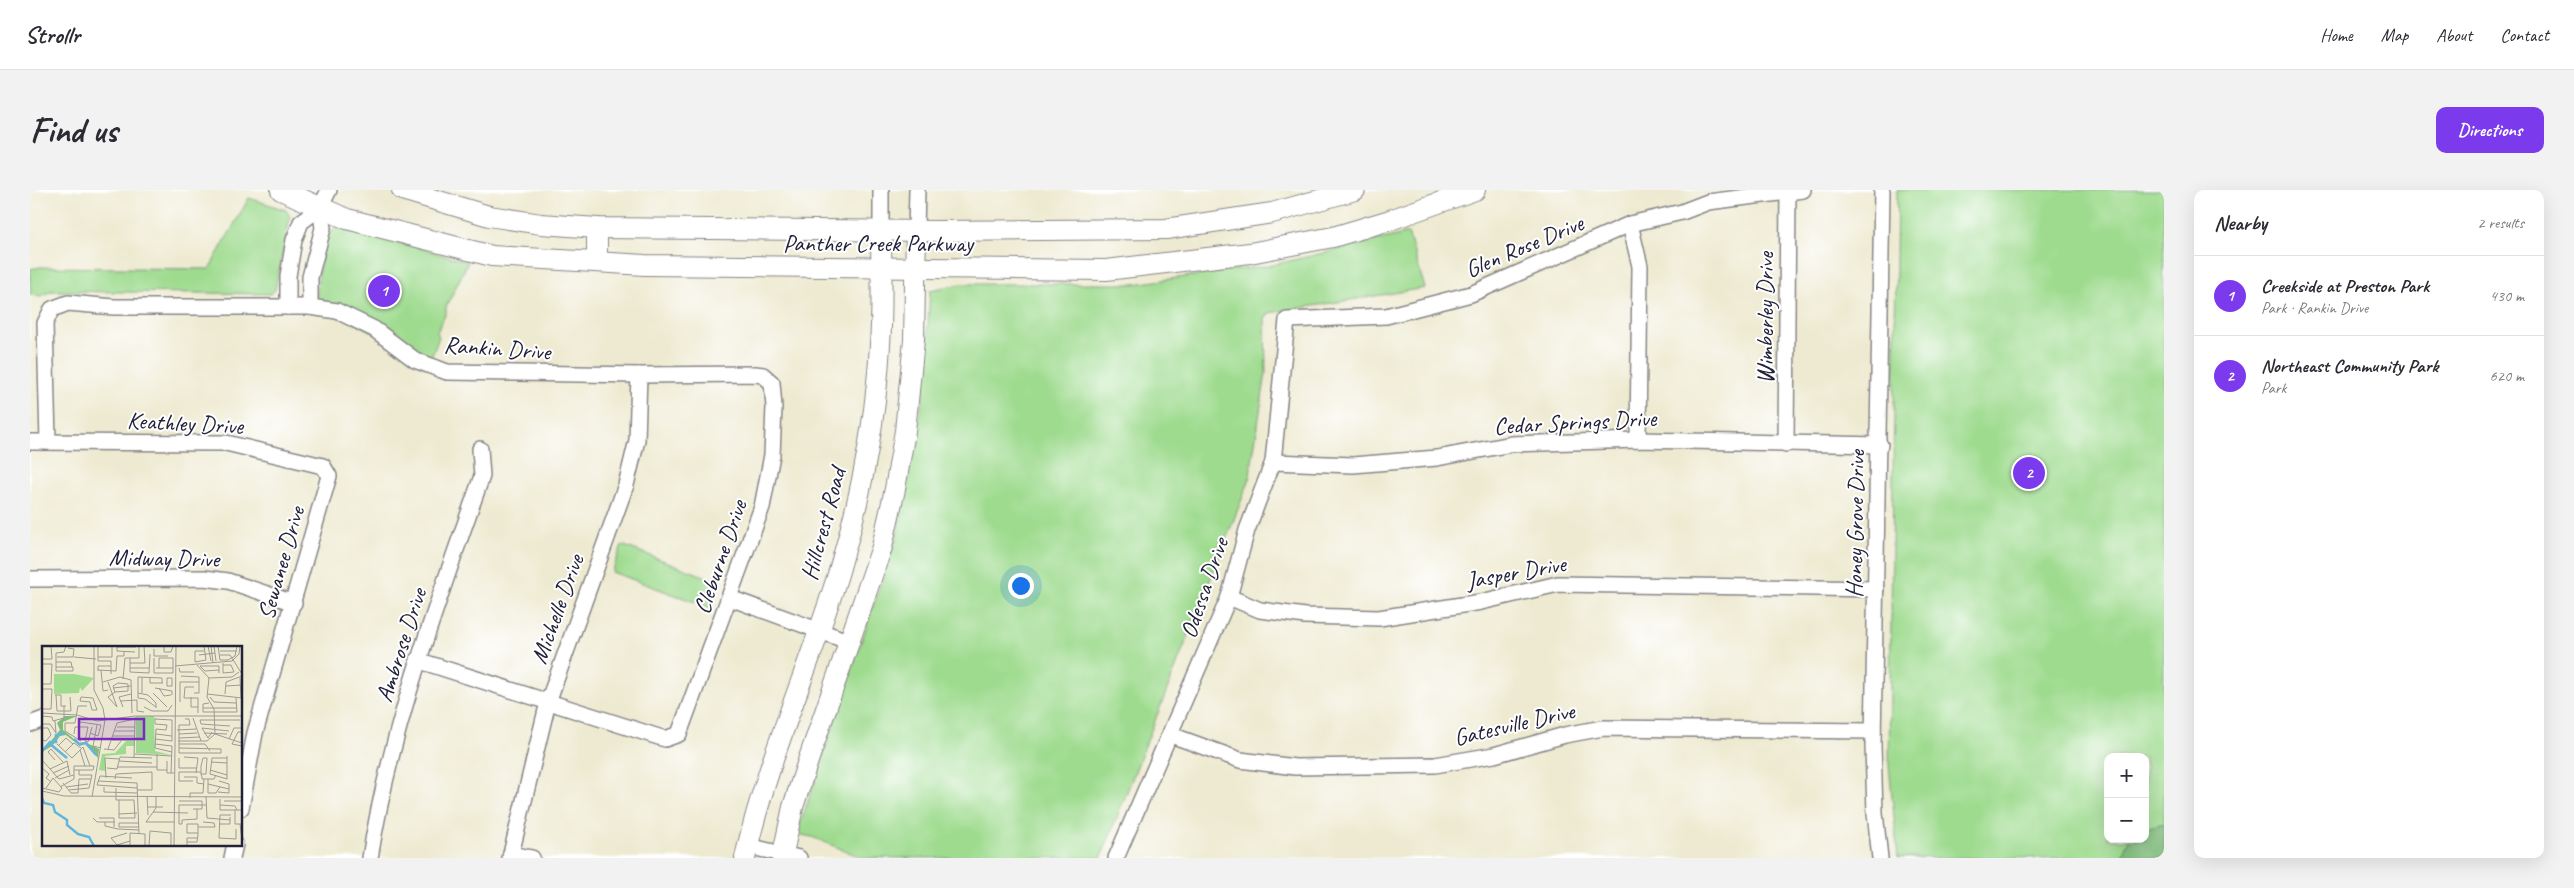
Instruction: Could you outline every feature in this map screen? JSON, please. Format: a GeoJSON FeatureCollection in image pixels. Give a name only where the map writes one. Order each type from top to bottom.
{"type":"FeatureCollection","features":[{"type":"Feature","properties":{"kind":"main road","name":"Panther Creek Parkway"},"geometry":{"type":"LineString","coordinates":[[281,190],[325,199],[356,221],[492,256],[644,265],[1106,270],[1250,254],[1333,237],[1390,220],[1475,190]]}},
{"type":"Feature","properties":{"kind":"main road","name":"Panther Creek Parkway"},"geometry":{"type":"LineString","coordinates":[[402,190],[490,216],[541,224],[597,228],[881,231],[1166,229],[1272,213],[1355,190]]}},
{"type":"Feature","properties":{"kind":"main road"},"geometry":{"type":"LineString","coordinates":[[597,228],[597,262]]}},
{"type":"Feature","properties":{"kind":"main road"},"geometry":{"type":"LineString","coordinates":[[788,857],[794,807],[882,547],[895,489],[905,431],[914,340],[916,230]]}},
{"type":"Feature","properties":{"kind":"main road","name":"Hillcrest Road"},"geometry":{"type":"LineString","coordinates":[[747,852],[770,766],[839,571],[862,486],[880,344],[881,231]]}},
{"type":"Feature","properties":{"kind":"street","name":"Hillcrest Road"},"geometry":{"type":"LineString","coordinates":[[881,190],[881,231]]}},
{"type":"Feature","properties":{"kind":"street"},"geometry":{"type":"LineString","coordinates":[[916,230],[917,190]]}},
{"type":"Feature","properties":{"kind":"street","name":"Honey Grove Drive"},"geometry":{"type":"LineString","coordinates":[[1880,858],[1874,796],[1873,731],[1880,445],[1882,190]]}},
{"type":"Feature","properties":{"kind":"street","name":"Glen Rose Drive"},"geometry":{"type":"LineString","coordinates":[[1288,320],[1386,316],[1471,294],[1630,224],[1682,212],[1708,202],[1795,191]]}},
{"type":"Feature","properties":{"kind":"street","name":"Wimberley Drive"},"geometry":{"type":"LineString","coordinates":[[1786,444],[1795,191]]}},
{"type":"Feature","properties":{"kind":"street"},"geometry":{"type":"LineString","coordinates":[[288,307],[288,276],[294,240],[301,222],[325,199]]}},
{"type":"Feature","properties":{"kind":"street"},"geometry":{"type":"LineString","coordinates":[[310,307],[310,277],[323,228],[325,199]]}},
{"type":"Feature","properties":{"kind":"street"},"geometry":{"type":"LineString","coordinates":[[1630,224],[1640,266],[1638,440]]}},
{"type":"Feature","properties":{"kind":"street","name":"Rankin Drive"},"geometry":{"type":"LineString","coordinates":[[48,442],[45,323],[52,309],[68,303],[114,307],[310,307],[337,311],[374,329],[415,360],[446,372],[639,376],[755,374],[766,377],[772,383]]}},
{"type":"Feature","properties":{"kind":"street","name":"Odessa Drive"},"geometry":{"type":"LineString","coordinates":[[1116,858],[1171,735],[1229,597],[1247,530],[1273,462],[1288,320]]}},
{"type":"Feature","properties":{"kind":"street","name":"Michelle Drive"},"geometry":{"type":"LineString","coordinates":[[510,856],[548,702],[626,485],[637,440],[639,376]]}},
{"type":"Feature","properties":{"kind":"street","name":"Cleburne Drive"},"geometry":{"type":"LineString","coordinates":[[548,702],[665,739],[675,737],[684,726],[762,507],[772,455],[774,407],[772,383]]}},
{"type":"Feature","properties":{"kind":"street","name":"Cedar Springs Drive"},"geometry":{"type":"LineString","coordinates":[[1273,462],[1353,465],[1437,458],[1512,444],[1638,440],[1880,445]]}},
{"type":"Feature","properties":{"kind":"street","name":"Keathley Drive"},"geometry":{"type":"LineString","coordinates":[[30,442],[226,443],[323,466],[330,476]]}},
{"type":"Feature","properties":{"kind":"street","name":"Ambrose Drive"},"geometry":{"type":"LineString","coordinates":[[370,858],[392,751],[417,660],[482,476],[480,449]]}},
{"type":"Feature","properties":{"kind":"street","name":"Sewanee Drive"},"geometry":{"type":"LineString","coordinates":[[242,797],[248,731],[294,603],[330,476]]}},
{"type":"Feature","properties":{"kind":"street","name":"Midway Drive"},"geometry":{"type":"LineString","coordinates":[[30,579],[204,578],[228,581],[294,603]]}},
{"type":"Feature","properties":{"kind":"street","name":"Jasper Drive"},"geometry":{"type":"LineString","coordinates":[[1229,597],[1260,610],[1306,616],[1379,618],[1481,602],[1558,584],[1876,589]]}},
{"type":"Feature","properties":{"kind":"street"},"geometry":{"type":"LineString","coordinates":[[730,598],[850,642]]}},
{"type":"Feature","properties":{"kind":"street"},"geometry":{"type":"LineString","coordinates":[[417,660],[548,702]]}},
{"type":"Feature","properties":{"kind":"street"},"geometry":{"type":"LineString","coordinates":[[30,724],[42,720]]}},
{"type":"Feature","properties":{"kind":"street","name":"Gatesville Drive"},"geometry":{"type":"LineString","coordinates":[[1171,735],[1240,760],[1295,767],[1435,764],[1494,755],[1565,735],[1603,728],[1873,731]]}},
{"type":"Feature","properties":{"kind":"street"},"geometry":{"type":"LineString","coordinates":[[747,852],[788,857]]}},
{"type":"Feature","properties":{"kind":"street"},"geometry":{"type":"LineString","coordinates":[[510,856],[532,858]]}},
{"type":"Feature","properties":{"kind":"green space"},"geometry":{"type":"Polygon","coordinates":[[[1897,190],[2164,190],[2164,858],[1898,858],[1889,765],[1897,190]]]}},
{"type":"Feature","properties":{"kind":"green space"},"geometry":{"type":"Polygon","coordinates":[[[249,198],[286,210],[290,217],[275,290],[271,294],[51,291],[41,296],[30,295],[30,269],[41,267],[209,269],[249,198]]]}},
{"type":"Feature","properties":{"kind":"green space"},"geometry":{"type":"Polygon","coordinates":[[[340,225],[468,262],[446,307],[446,313],[437,332],[439,337],[430,361],[317,304],[319,273],[324,248],[328,237],[340,225]]]}},
{"type":"Feature","properties":{"kind":"green space"},"geometry":{"type":"Polygon","coordinates":[[[1408,233],[1425,288],[1269,313],[1265,319],[1266,373],[1249,481],[1101,858],[863,858],[812,837],[797,834],[896,538],[924,391],[930,290],[961,284],[1134,284],[1272,265],[1408,233]]]}},
{"type":"Feature","properties":{"kind":"green space"},"geometry":{"type":"Polygon","coordinates":[[[622,545],[720,582],[711,608],[612,572],[622,545]]]}},
{"type":"Feature","properties":{"kind":"green space"},"geometry":{"type":"Polygon","coordinates":[[[2164,824],[2164,858],[2125,858],[2122,855],[2127,843],[2149,843],[2149,828],[2164,824]]]}},
{"type":"Feature","properties":{"kind":"place","name":"Creekside at Preston Park"},"geometry":{"type":"Point","coordinates":[384,291]}},
{"type":"Feature","properties":{"kind":"place","name":"Northeast Community Park"},"geometry":{"type":"Point","coordinates":[2029,473]}}]}
